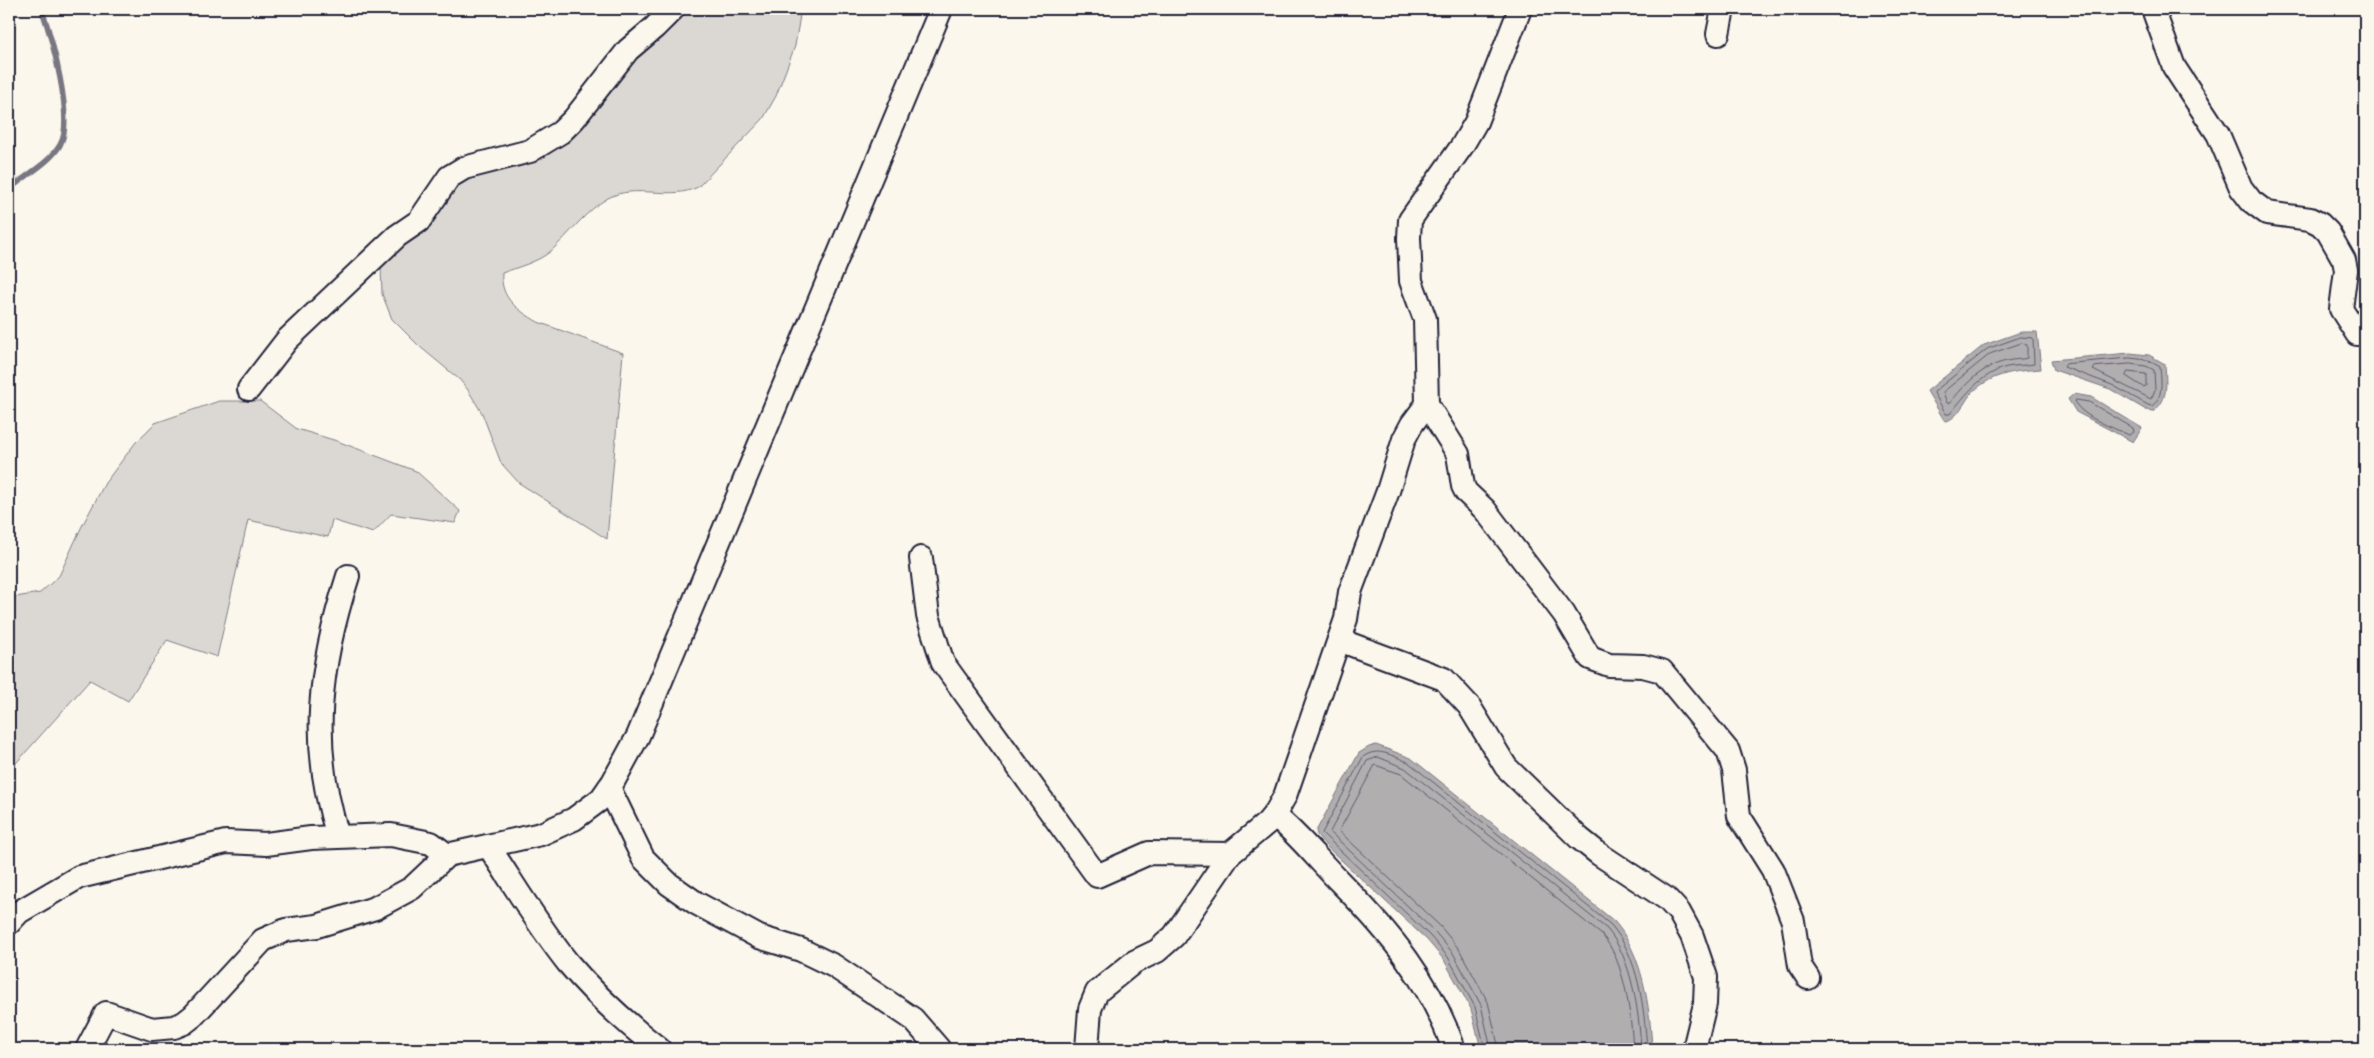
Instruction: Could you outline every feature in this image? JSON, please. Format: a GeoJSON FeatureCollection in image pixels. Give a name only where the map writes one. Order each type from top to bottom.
{"type":"FeatureCollection","features":[{"type":"Feature","properties":{"kind":"street"},"geometry":{"type":"LineString","coordinates":[[249,389],[287,340],[397,236],[418,220],[449,177],[464,168],[530,151],[561,132],[574,119],[628,50],[673,9]]}},
{"type":"Feature","properties":{"kind":"street"},"geometry":{"type":"LineString","coordinates":[[87,1049],[106,1013],[152,1029],[174,1027],[184,1023],[193,1016],[263,940],[286,930],[317,926],[375,908],[412,888],[447,855],[489,847],[558,828],[588,810],[601,799],[638,736],[942,9]]}},
{"type":"Feature","properties":{"kind":"street"},"geometry":{"type":"LineString","coordinates":[[1520,9],[1476,122],[1462,146],[1410,220],[1411,281],[1425,319],[1427,404],[1458,454],[1463,486],[1466,492],[1485,510],[1564,614],[1590,658],[1609,665],[1643,666],[1662,671],[1728,751],[1734,770],[1739,816],[1773,870],[1793,921],[1800,966],[1808,978]]}},
{"type":"Feature","properties":{"kind":"street"},"geometry":{"type":"LineString","coordinates":[[1718,34],[1723,9]]}},
{"type":"Feature","properties":{"kind":"street"},"geometry":{"type":"LineString","coordinates":[[2153,9],[2174,67],[2218,134],[2236,178],[2251,202],[2267,213],[2310,219],[2320,224],[2328,232],[2344,260],[2346,270],[2341,309],[2357,334],[2365,334]]}},
{"type":"Feature","properties":{"kind":"street"},"geometry":{"type":"LineString","coordinates":[[1087,1049],[1090,1009],[1097,992],[1134,962],[1157,951],[1174,936],[1230,854],[1267,823],[1285,796],[1346,619],[1350,592],[1388,491],[1404,439],[1412,424],[1427,404]]}},
{"type":"Feature","properties":{"kind":"street"},"geometry":{"type":"LineString","coordinates":[[921,558],[928,616],[943,663],[1097,876],[1150,854],[1230,854]]}},
{"type":"Feature","properties":{"kind":"street"},"geometry":{"type":"LineString","coordinates":[[338,836],[324,781],[320,752],[320,715],[323,680],[336,619],[348,576]]}},
{"type":"Feature","properties":{"kind":"street"},"geometry":{"type":"LineString","coordinates":[[1339,640],[1444,679],[1469,706],[1506,767],[1579,838],[1599,854],[1667,899],[1680,912],[1692,936],[1706,977],[1705,1004],[1694,1049]]}},
{"type":"Feature","properties":{"kind":"street"},"geometry":{"type":"LineString","coordinates":[[609,788],[643,858],[669,884],[696,903],[759,938],[801,950],[834,966],[913,1019],[939,1049]]}},
{"type":"Feature","properties":{"kind":"street"},"geometry":{"type":"LineString","coordinates":[[1274,815],[1295,832],[1392,938],[1435,1002],[1454,1049]]}},
{"type":"Feature","properties":{"kind":"street"},"geometry":{"type":"LineString","coordinates":[[9,923],[30,904],[79,877],[226,842],[266,844],[338,836],[391,835],[409,837],[431,843],[447,855]]}},
{"type":"Feature","properties":{"kind":"street"},"geometry":{"type":"LineString","coordinates":[[489,847],[551,941],[569,963],[608,1005],[659,1049]]}},
{"type":"Feature","properties":{"kind":"shaded area"},"geometry":{"type":"Polygon","coordinates":[[[681,9],[801,9],[795,46],[776,96],[763,119],[698,187],[676,193],[630,192],[608,198],[592,209],[546,255],[528,264],[502,273],[502,282],[507,297],[524,313],[538,322],[623,353],[607,539],[519,483],[501,463],[482,413],[468,390],[460,380],[419,346],[392,319],[382,294],[381,267],[463,178],[526,160],[681,9]]]}},
{"type":"Feature","properties":{"kind":"shaded area"},"geometry":{"type":"Polygon","coordinates":[[[219,401],[260,401],[297,429],[337,441],[416,471],[460,511],[455,523],[391,514],[373,533],[332,520],[328,537],[248,520],[217,657],[167,640],[128,701],[90,680],[9,771],[9,598],[40,593],[59,576],[81,528],[105,483],[136,442],[155,423],[219,401]]]}},
{"type":"Feature","properties":{"kind":"water"},"geometry":{"type":"Polygon","coordinates":[[[2021,332],[2037,332],[2041,369],[2002,375],[1985,382],[1970,395],[1951,419],[1944,420],[1927,391],[1984,345],[2021,332]]]}},
{"type":"Feature","properties":{"kind":"water"},"geometry":{"type":"Polygon","coordinates":[[[2130,353],[2149,355],[2165,364],[2166,390],[2162,401],[2154,411],[2146,410],[2110,389],[2054,370],[2051,360],[2130,353]]]}},
{"type":"Feature","properties":{"kind":"water"},"geometry":{"type":"Polygon","coordinates":[[[2074,394],[2091,397],[2142,428],[2133,442],[2076,412],[2068,399],[2074,394]]]}},
{"type":"Feature","properties":{"kind":"water"},"geometry":{"type":"Polygon","coordinates":[[[1376,745],[1411,758],[1614,921],[1624,934],[1638,965],[1647,999],[1652,1049],[1481,1049],[1471,1009],[1444,960],[1427,940],[1326,846],[1317,835],[1316,831],[1359,753],[1376,745]]]}},
{"type":"Feature","properties":{"kind":"waterway"},"geometry":{"type":"LineString","coordinates":[[9,190],[50,158],[60,145],[64,133],[65,117],[60,78],[42,10]]}}]}
